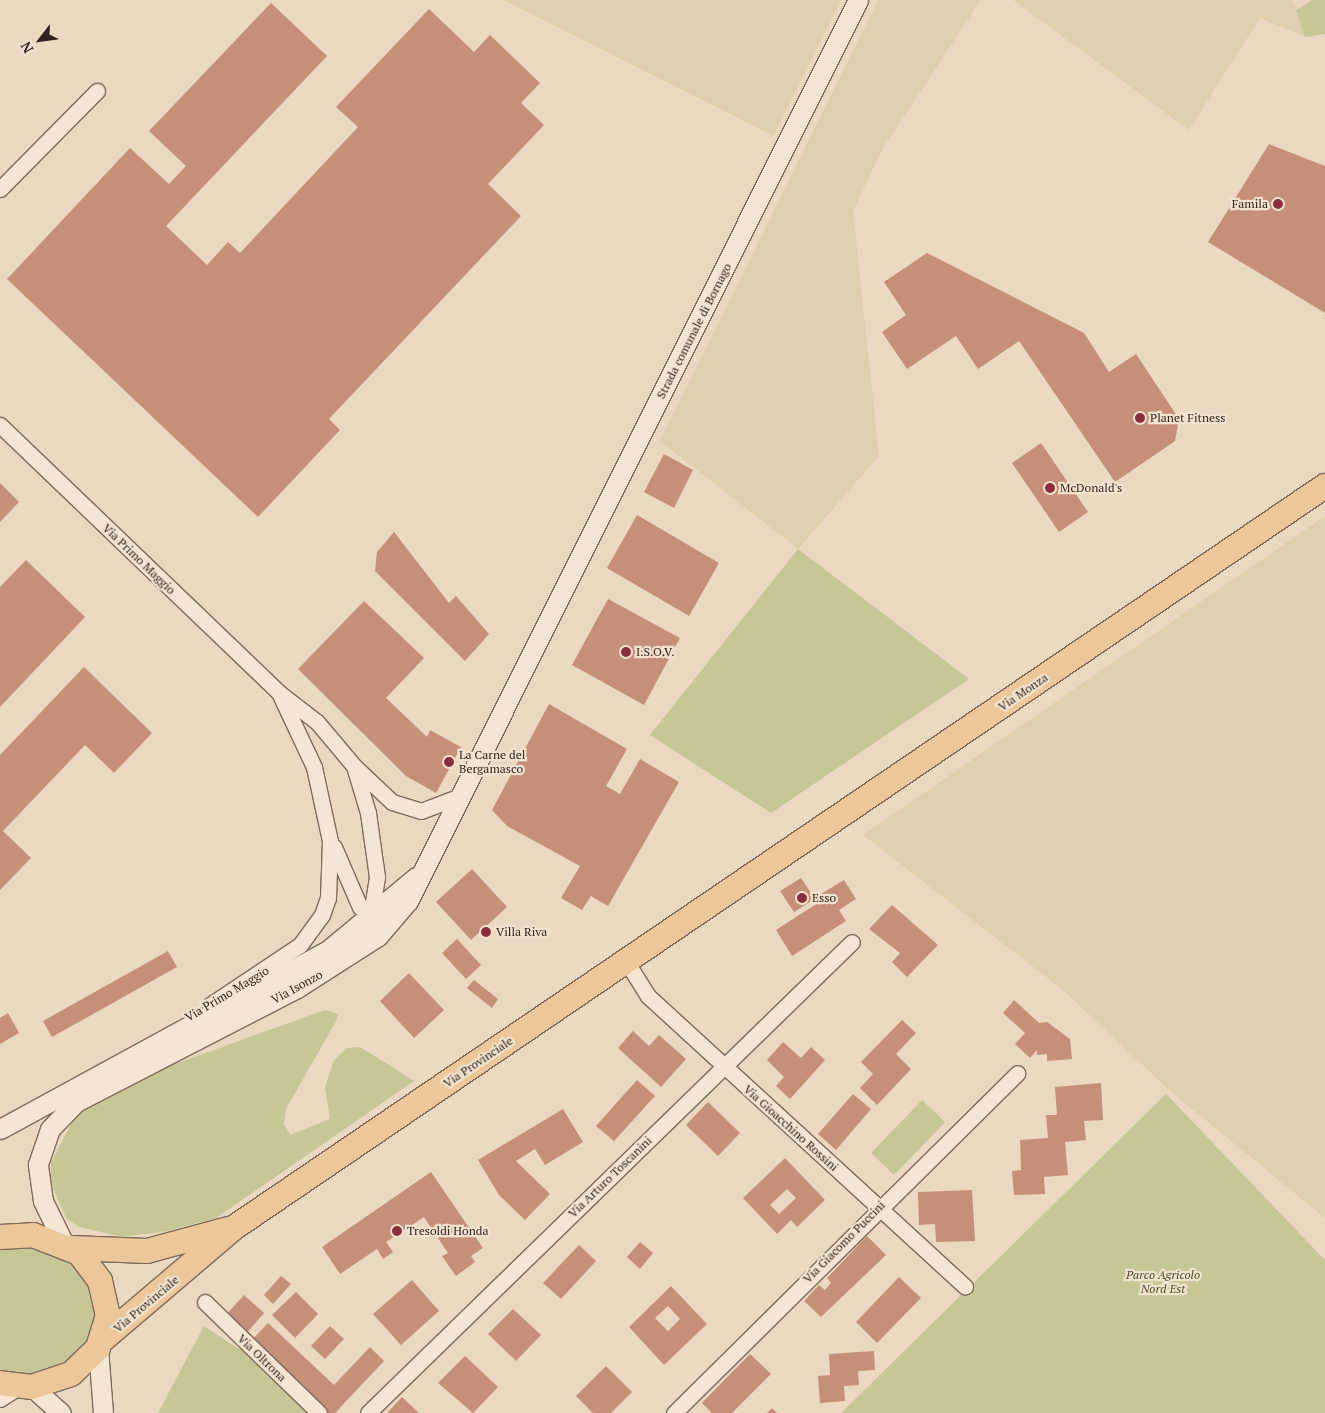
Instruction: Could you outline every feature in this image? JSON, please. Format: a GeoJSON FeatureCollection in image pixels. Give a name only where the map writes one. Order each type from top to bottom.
{"type":"FeatureCollection","features":[{"type":"Feature","properties":{"kind":"main road","name":"Via Monza"},"geometry":{"type":"LineString","coordinates":[[721,897],[1325,486]]}},
{"type":"Feature","properties":{"kind":"main road","name":"Via Provinciale"},"geometry":{"type":"LineString","coordinates":[[18,1386],[64,1379],[100,1344],[235,1227],[721,897]]}},
{"type":"Feature","properties":{"kind":"main road","name":"Via Provinciale"},"geometry":{"type":"LineString","coordinates":[[0,1237],[24,1234],[68,1246],[147,1251],[235,1227]]}},
{"type":"Feature","properties":{"kind":"main road"},"geometry":{"type":"LineString","coordinates":[[68,1246],[85,1259],[104,1289],[108,1315],[100,1344]]}},
{"type":"Feature","properties":{"kind":"street","name":"Strada comunale di Bornago"},"geometry":{"type":"LineString","coordinates":[[528,661],[858,0]]}},
{"type":"Feature","properties":{"kind":"street"},"geometry":{"type":"LineString","coordinates":[[0,189],[97,91]]}},
{"type":"Feature","properties":{"kind":"street","name":"Via Primo Maggio"},"geometry":{"type":"LineString","coordinates":[[0,425],[278,692],[317,722],[354,766],[392,802],[421,811],[458,797]]}},
{"type":"Feature","properties":{"kind":"street","name":"Via Isonzo"},"geometry":{"type":"LineString","coordinates":[[68,1246],[37,1180],[38,1164],[50,1129],[76,1102],[102,1086],[288,993],[378,936],[408,901],[417,876],[528,661]]}},
{"type":"Feature","properties":{"kind":"street","name":"Via Primo Maggio"},"geometry":{"type":"LineString","coordinates":[[278,692],[314,767],[330,841],[355,899],[370,915]]}},
{"type":"Feature","properties":{"kind":"street","name":"Via Primo Maggio"},"geometry":{"type":"LineString","coordinates":[[354,766],[368,813],[377,868],[370,915]]}},
{"type":"Feature","properties":{"kind":"street","name":"Via Primo Maggio"},"geometry":{"type":"LineString","coordinates":[[55,1096],[243,985],[300,945],[322,916],[328,898],[330,841]]}},
{"type":"Feature","properties":{"kind":"street"},"geometry":{"type":"LineString","coordinates":[[0,1129],[55,1096],[267,986],[327,951],[417,876]]}},
{"type":"Feature","properties":{"kind":"street"},"geometry":{"type":"LineString","coordinates":[[370,915],[396,914]]}},
{"type":"Feature","properties":{"kind":"street"},"geometry":{"type":"LineString","coordinates":[[288,993],[366,932],[370,915]]}},
{"type":"Feature","properties":{"kind":"street","name":"Via Arturo Toscanini"},"geometry":{"type":"LineString","coordinates":[[368,1413],[852,942]]}},
{"type":"Feature","properties":{"kind":"street","name":"Via Gioacchino Rossini"},"geometry":{"type":"LineString","coordinates":[[626,961],[648,996],[965,1286]]}},
{"type":"Feature","properties":{"kind":"street","name":"Via Giacomo Puccini"},"geometry":{"type":"LineString","coordinates":[[674,1413],[879,1207],[1017,1073]]}},
{"type":"Feature","properties":{"kind":"street","name":"Via Oltrona"},"geometry":{"type":"LineString","coordinates":[[205,1302],[319,1413]]}},
{"type":"Feature","properties":{"kind":"street"},"geometry":{"type":"LineString","coordinates":[[100,1344],[103,1413]]}},
{"type":"Feature","properties":{"kind":"street"},"geometry":{"type":"LineString","coordinates":[[0,1400],[18,1386],[61,1413]]}},
{"type":"Feature","properties":{"kind":"shaded area"},"geometry":{"type":"Polygon","coordinates":[[[503,0],[842,0],[774,136],[503,0]]]}},
{"type":"Feature","properties":{"kind":"shaded area"},"geometry":{"type":"Polygon","coordinates":[[[878,0],[981,0],[883,148],[853,211],[879,456],[798,549],[660,441],[878,0]]]}},
{"type":"Feature","properties":{"kind":"shaded area"},"geometry":{"type":"Polygon","coordinates":[[[1013,0],[1293,0],[1305,37],[1260,18],[1189,130],[1013,0]]]}},
{"type":"Feature","properties":{"kind":"shaded area"},"geometry":{"type":"Polygon","coordinates":[[[1325,516],[1325,1218],[1170,1091],[1063,990],[863,835],[1325,516]]]}},
{"type":"Feature","properties":{"kind":"green space"},"geometry":{"type":"Polygon","coordinates":[[[1312,0],[1325,0],[1325,34],[1305,37],[1296,10],[1312,0]]]}},
{"type":"Feature","properties":{"kind":"green space"},"geometry":{"type":"Polygon","coordinates":[[[798,549],[969,679],[771,813],[650,735],[798,549]]]}},
{"type":"Feature","properties":{"kind":"green space"},"geometry":{"type":"Polygon","coordinates":[[[325,1010],[338,1014],[336,1021],[286,1109],[284,1124],[290,1135],[330,1119],[325,1087],[333,1062],[346,1048],[360,1047],[414,1081],[216,1218],[167,1231],[123,1237],[79,1227],[66,1218],[51,1183],[51,1162],[76,1115],[95,1099],[136,1078],[325,1010]]]}},
{"type":"Feature","properties":{"kind":"green space","name":"Parco Agricolo Nord Est"},"geometry":{"type":"Polygon","coordinates":[[[1166,1094],[1325,1260],[1325,1413],[841,1413],[1166,1094]]]}},
{"type":"Feature","properties":{"kind":"green space"},"geometry":{"type":"Polygon","coordinates":[[[922,1100],[945,1122],[894,1175],[871,1153],[922,1100]]]}},
{"type":"Feature","properties":{"kind":"green space"},"geometry":{"type":"Polygon","coordinates":[[[31,1245],[72,1262],[91,1286],[97,1314],[89,1343],[65,1365],[32,1376],[0,1372],[0,1248],[31,1245]]]}},
{"type":"Feature","properties":{"kind":"green space"},"geometry":{"type":"Polygon","coordinates":[[[204,1326],[237,1348],[247,1350],[314,1413],[158,1413],[204,1326]]]}},
{"type":"Feature","properties":{"kind":"building"},"geometry":{"type":"Polygon","coordinates":[[[271,3],[327,56],[166,226],[207,265],[228,242],[240,253],[358,127],[336,107],[429,9],[474,52],[490,35],[540,83],[521,103],[544,125],[488,184],[521,216],[329,419],[340,430],[258,517],[7,279],[130,148],[169,184],[186,166],[149,131],[271,3]]]}},
{"type":"Feature","properties":{"kind":"building","name":"Famila"},"geometry":{"type":"Polygon","coordinates":[[[1269,144],[1325,166],[1325,313],[1208,242],[1269,144]]]}},
{"type":"Feature","properties":{"kind":"building"},"geometry":{"type":"Polygon","coordinates":[[[927,253],[1084,333],[1109,372],[1136,354],[1179,419],[1175,441],[1115,482],[1019,341],[978,369],[956,336],[907,369],[882,332],[906,315],[884,282],[927,253]]]}},
{"type":"Feature","properties":{"kind":"building","name":"McDonald's"},"geometry":{"type":"Polygon","coordinates":[[[1041,443],[1088,512],[1059,532],[1012,463],[1041,443]]]}},
{"type":"Feature","properties":{"kind":"building"},"geometry":{"type":"Polygon","coordinates":[[[664,454],[693,470],[674,508],[644,492],[664,454]]]}},
{"type":"Feature","properties":{"kind":"building"},"geometry":{"type":"Polygon","coordinates":[[[0,483],[19,502],[0,522],[0,483]]]}},
{"type":"Feature","properties":{"kind":"building"},"geometry":{"type":"Polygon","coordinates":[[[637,515],[719,563],[689,616],[607,568],[637,515]]]}},
{"type":"Feature","properties":{"kind":"building"},"geometry":{"type":"Polygon","coordinates":[[[394,532],[449,603],[456,596],[489,634],[465,661],[375,571],[377,552],[394,532]]]}},
{"type":"Feature","properties":{"kind":"building"},"geometry":{"type":"Polygon","coordinates":[[[26,560],[85,617],[0,707],[0,587],[26,560]]]}},
{"type":"Feature","properties":{"kind":"building","name":"I.S.O.V."},"geometry":{"type":"Polygon","coordinates":[[[608,599],[680,638],[644,705],[572,665],[608,599]]]}},
{"type":"Feature","properties":{"kind":"building"},"geometry":{"type":"Polygon","coordinates":[[[364,601],[424,658],[386,698],[427,737],[430,730],[461,747],[436,793],[406,776],[298,669],[364,601]]]}},
{"type":"Feature","properties":{"kind":"building"},"geometry":{"type":"Polygon","coordinates":[[[84,667],[152,733],[114,773],[85,745],[3,831],[31,858],[0,890],[0,755],[84,667]]]}},
{"type":"Feature","properties":{"kind":"building"},"geometry":{"type":"Polygon","coordinates":[[[549,704],[627,749],[606,786],[620,794],[640,759],[679,782],[608,906],[591,896],[582,910],[561,898],[580,866],[507,826],[492,810],[549,704]]]}},
{"type":"Feature","properties":{"kind":"building","name":"Villa Riva"},"geometry":{"type":"Polygon","coordinates":[[[472,869],[507,907],[471,940],[436,902],[472,869]]]}},
{"type":"Feature","properties":{"kind":"building"},"geometry":{"type":"Polygon","coordinates":[[[801,878],[815,899],[794,912],[780,891],[801,878]]]}},
{"type":"Feature","properties":{"kind":"building"},"geometry":{"type":"Polygon","coordinates":[[[844,880],[856,899],[839,910],[846,921],[792,956],[776,930],[824,899],[821,894],[844,880]]]}},
{"type":"Feature","properties":{"kind":"building"},"geometry":{"type":"Polygon","coordinates":[[[892,905],[938,945],[907,977],[892,962],[900,953],[869,929],[892,905]]]}},
{"type":"Feature","properties":{"kind":"building"},"geometry":{"type":"Polygon","coordinates":[[[457,939],[481,965],[466,979],[442,953],[457,939]]]}},
{"type":"Feature","properties":{"kind":"building"},"geometry":{"type":"Polygon","coordinates":[[[168,951],[177,967],[52,1037],[43,1021],[168,951]]]}},
{"type":"Feature","properties":{"kind":"building"},"geometry":{"type":"Polygon","coordinates":[[[409,973],[444,1010],[414,1038],[380,1001],[409,973]]]}},
{"type":"Feature","properties":{"kind":"building"},"geometry":{"type":"Polygon","coordinates":[[[474,980],[498,999],[492,1008],[467,988],[474,980]]]}},
{"type":"Feature","properties":{"kind":"building"},"geometry":{"type":"Polygon","coordinates":[[[1014,1000],[1039,1023],[1047,1022],[1070,1039],[1072,1059],[1047,1061],[1047,1054],[1037,1055],[1037,1050],[1030,1058],[1015,1044],[1025,1033],[1003,1013],[1014,1000]]]}},
{"type":"Feature","properties":{"kind":"building"},"geometry":{"type":"Polygon","coordinates":[[[8,1013],[19,1033],[0,1044],[0,1018],[8,1013]]]}},
{"type":"Feature","properties":{"kind":"building"},"geometry":{"type":"Polygon","coordinates":[[[902,1020],[916,1033],[896,1054],[911,1069],[877,1105],[860,1088],[873,1074],[861,1062],[902,1020]]]}},
{"type":"Feature","properties":{"kind":"building"},"geometry":{"type":"Polygon","coordinates":[[[633,1031],[649,1046],[659,1035],[686,1059],[661,1087],[618,1048],[633,1031]]]}},
{"type":"Feature","properties":{"kind":"building"},"geometry":{"type":"Polygon","coordinates":[[[783,1042],[801,1058],[811,1047],[825,1060],[790,1099],[776,1086],[784,1077],[767,1060],[783,1042]]]}},
{"type":"Feature","properties":{"kind":"building"},"geometry":{"type":"Polygon","coordinates":[[[637,1080],[655,1096],[614,1141],[596,1126],[637,1080]]]}},
{"type":"Feature","properties":{"kind":"building"},"geometry":{"type":"Polygon","coordinates":[[[1101,1083],[1103,1120],[1084,1121],[1086,1140],[1065,1142],[1068,1175],[1044,1177],[1045,1194],[1014,1195],[1012,1171],[1021,1170],[1020,1140],[1048,1138],[1046,1115],[1057,1115],[1055,1087],[1101,1083]]]}},
{"type":"Feature","properties":{"kind":"building"},"geometry":{"type":"Polygon","coordinates":[[[853,1094],[871,1109],[836,1150],[818,1134],[853,1094]]]}},
{"type":"Feature","properties":{"kind":"building"},"geometry":{"type":"Polygon","coordinates":[[[708,1102],[740,1133],[718,1156],[686,1125],[708,1102]]]}},
{"type":"Feature","properties":{"kind":"building"},"geometry":{"type":"Polygon","coordinates":[[[563,1109],[583,1142],[545,1165],[535,1149],[516,1161],[550,1194],[525,1220],[499,1195],[478,1160],[563,1109]]]}},
{"type":"Feature","properties":{"kind":"building"},"geometry":{"type":"Polygon","coordinates":[[[785,1158],[825,1200],[797,1227],[791,1220],[777,1234],[743,1198],[785,1158]],[[787,1189],[770,1205],[779,1214],[796,1198],[787,1189]]]}},
{"type":"Feature","properties":{"kind":"building"},"geometry":{"type":"Polygon","coordinates":[[[431,1172],[483,1248],[471,1256],[475,1262],[456,1276],[442,1256],[448,1253],[424,1217],[386,1242],[393,1252],[383,1259],[377,1249],[340,1274],[322,1247],[431,1172]]]}},
{"type":"Feature","properties":{"kind":"building"},"geometry":{"type":"Polygon","coordinates":[[[972,1190],[975,1241],[936,1242],[935,1224],[919,1225],[918,1192],[972,1190]]]}},
{"type":"Feature","properties":{"kind":"building"},"geometry":{"type":"Polygon","coordinates":[[[867,1236],[886,1255],[821,1317],[804,1301],[819,1285],[825,1290],[831,1283],[827,1278],[867,1236]]]}},
{"type":"Feature","properties":{"kind":"building"},"geometry":{"type":"Polygon","coordinates":[[[640,1242],[653,1253],[640,1269],[627,1257],[640,1242]]]}},
{"type":"Feature","properties":{"kind":"building"},"geometry":{"type":"Polygon","coordinates":[[[579,1245],[596,1261],[561,1299],[543,1283],[579,1245]]]}},
{"type":"Feature","properties":{"kind":"building"},"geometry":{"type":"Polygon","coordinates":[[[281,1276],[291,1284],[273,1304],[264,1295],[281,1276]]]}},
{"type":"Feature","properties":{"kind":"building"},"geometry":{"type":"Polygon","coordinates":[[[899,1277],[921,1298],[877,1343],[856,1322],[899,1277]]]}},
{"type":"Feature","properties":{"kind":"building"},"geometry":{"type":"Polygon","coordinates":[[[412,1280],[439,1311],[401,1345],[373,1314],[412,1280]]]}},
{"type":"Feature","properties":{"kind":"building"},"geometry":{"type":"Polygon","coordinates":[[[671,1286],[707,1324],[664,1365],[629,1327],[671,1286]],[[668,1306],[655,1318],[668,1331],[680,1319],[668,1306]]]}},
{"type":"Feature","properties":{"kind":"building"},"geometry":{"type":"Polygon","coordinates":[[[296,1292],[318,1314],[295,1338],[272,1315],[296,1292]]]}},
{"type":"Feature","properties":{"kind":"building"},"geometry":{"type":"Polygon","coordinates":[[[244,1295],[264,1313],[245,1335],[225,1316],[244,1295]]]}},
{"type":"Feature","properties":{"kind":"building"},"geometry":{"type":"Polygon","coordinates":[[[513,1309],[541,1335],[516,1361],[488,1334],[513,1309]]]}},
{"type":"Feature","properties":{"kind":"building"},"geometry":{"type":"Polygon","coordinates":[[[268,1323],[334,1385],[370,1347],[384,1361],[335,1413],[327,1413],[250,1342],[268,1323]]]}},
{"type":"Feature","properties":{"kind":"building"},"geometry":{"type":"Polygon","coordinates":[[[330,1326],[344,1339],[325,1359],[311,1346],[330,1326]]]}},
{"type":"Feature","properties":{"kind":"building"},"geometry":{"type":"Polygon","coordinates":[[[874,1351],[875,1370],[858,1371],[859,1385],[844,1386],[845,1401],[820,1403],[818,1376],[830,1375],[829,1354],[874,1351]]]}},
{"type":"Feature","properties":{"kind":"building"},"geometry":{"type":"Polygon","coordinates":[[[750,1354],[771,1374],[732,1413],[712,1413],[702,1403],[750,1354]]]}},
{"type":"Feature","properties":{"kind":"building"},"geometry":{"type":"Polygon","coordinates":[[[465,1356],[498,1387],[473,1413],[438,1383],[465,1356]]]}},
{"type":"Feature","properties":{"kind":"building"},"geometry":{"type":"Polygon","coordinates":[[[606,1366],[632,1392],[611,1413],[593,1413],[576,1396],[606,1366]]]}},
{"type":"Feature","properties":{"kind":"building"},"geometry":{"type":"Polygon","coordinates":[[[402,1397],[419,1413],[387,1413],[402,1397]]]}},
{"type":"Feature","properties":{"kind":"building"},"geometry":{"type":"Polygon","coordinates":[[[772,1408],[777,1413],[767,1413],[772,1408]]]}},
{"type":"Feature","properties":{"kind":"place","name":"Famila"},"geometry":{"type":"Point","coordinates":[1278,204]}},
{"type":"Feature","properties":{"kind":"place","name":"Planet Fitness"},"geometry":{"type":"Point","coordinates":[1140,418]}},
{"type":"Feature","properties":{"kind":"place","name":"McDonald's"},"geometry":{"type":"Point","coordinates":[1050,488]}},
{"type":"Feature","properties":{"kind":"place","name":"I.S.O.V."},"geometry":{"type":"Point","coordinates":[626,652]}},
{"type":"Feature","properties":{"kind":"place","name":"La Carne del Bergamasco"},"geometry":{"type":"Point","coordinates":[449,762]}},
{"type":"Feature","properties":{"kind":"place","name":"Esso"},"geometry":{"type":"Point","coordinates":[802,898]}},
{"type":"Feature","properties":{"kind":"place","name":"Villa Riva"},"geometry":{"type":"Point","coordinates":[486,932]}},
{"type":"Feature","properties":{"kind":"place","name":"Tresoldi Honda"},"geometry":{"type":"Point","coordinates":[397,1231]}}]}
